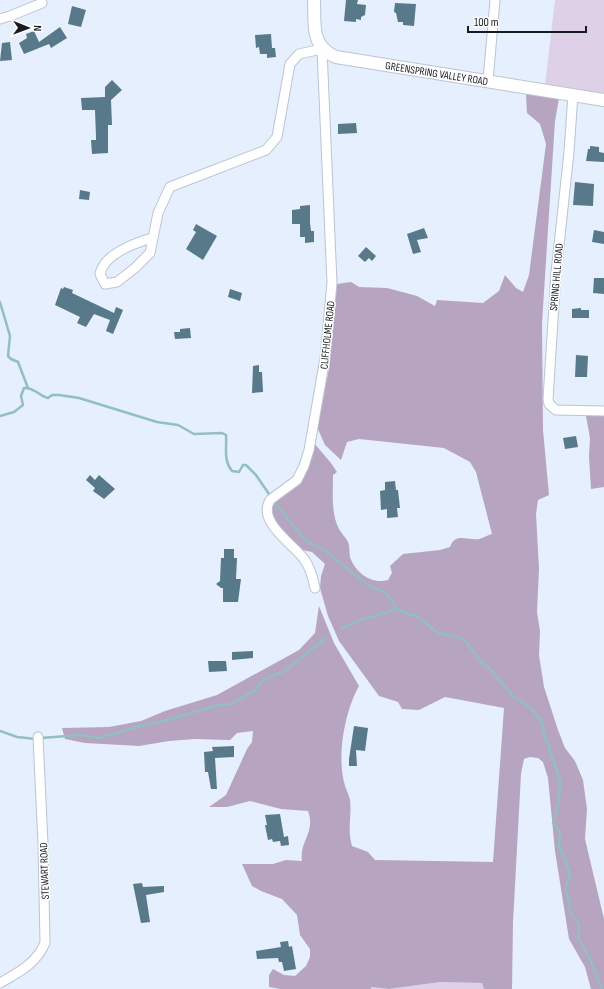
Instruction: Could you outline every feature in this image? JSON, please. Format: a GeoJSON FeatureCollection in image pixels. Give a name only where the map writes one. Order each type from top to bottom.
{"type":"FeatureCollection","features":[{"type":"Feature","properties":{"kind":"main road"},"geometry":{"type":"LineString","coordinates":[[314,0],[317,38],[322,50]]}},
{"type":"Feature","properties":{"kind":"main road","name":"GREENSPRING VALLEY ROAD"},"geometry":{"type":"LineString","coordinates":[[322,50],[336,57],[360,62],[488,80],[604,100]]}},
{"type":"Feature","properties":{"kind":"street"},"geometry":{"type":"LineString","coordinates":[[488,80],[495,0]]}},
{"type":"Feature","properties":{"kind":"street"},"geometry":{"type":"LineString","coordinates":[[0,18],[10,16],[42,3]]}},
{"type":"Feature","properties":{"kind":"street"},"geometry":{"type":"LineString","coordinates":[[152,238],[127,248],[106,261],[101,268],[100,274],[105,284],[117,282],[135,268],[150,253],[158,213],[170,187],[266,150],[276,137],[290,64],[300,54],[322,50]]}},
{"type":"Feature","properties":{"kind":"street","name":"CLIFFHOLME ROAD"},"geometry":{"type":"LineString","coordinates":[[315,588],[305,560],[272,524],[267,510],[273,498],[297,480],[304,466],[309,450],[325,358],[332,283],[322,50]]}},
{"type":"Feature","properties":{"kind":"street","name":"SPRING HILL ROAD"},"geometry":{"type":"LineString","coordinates":[[574,94],[556,273],[548,399],[549,404],[556,410],[604,412]]}},
{"type":"Feature","properties":{"kind":"street","name":"STEWART ROAD"},"geometry":{"type":"LineString","coordinates":[[0,983],[30,964],[39,955],[45,943],[38,739]]}},
{"type":"Feature","properties":{"kind":"shaded area"},"geometry":{"type":"Polygon","coordinates":[[[555,0],[604,0],[604,96],[545,85],[555,0]]]}},
{"type":"Feature","properties":{"kind":"shaded area"},"geometry":{"type":"Polygon","coordinates":[[[526,94],[559,98],[555,121],[542,323],[543,430],[549,495],[538,500],[536,514],[539,569],[537,612],[540,631],[539,655],[544,687],[558,730],[565,748],[575,761],[583,780],[587,809],[585,839],[604,919],[604,989],[591,989],[585,967],[569,939],[555,851],[548,778],[543,762],[538,758],[530,757],[524,759],[521,774],[513,922],[512,989],[484,989],[482,983],[440,982],[389,989],[371,987],[371,989],[280,989],[269,987],[269,975],[273,969],[284,975],[295,976],[306,966],[310,957],[310,949],[300,935],[297,915],[282,899],[252,886],[242,864],[273,864],[286,860],[302,861],[303,848],[309,831],[310,818],[308,811],[281,809],[250,801],[227,807],[209,807],[226,795],[247,749],[252,742],[253,731],[237,733],[230,740],[195,739],[169,741],[139,746],[85,743],[65,739],[62,728],[109,727],[141,721],[165,711],[217,695],[299,650],[315,633],[319,606],[334,643],[359,686],[346,720],[341,759],[342,771],[350,800],[350,834],[352,846],[368,852],[375,860],[493,862],[504,708],[445,697],[419,710],[402,709],[398,702],[379,696],[339,641],[328,616],[320,588],[321,576],[325,564],[312,552],[302,550],[277,526],[271,517],[272,507],[278,498],[298,486],[306,471],[314,443],[337,472],[333,475],[334,515],[339,529],[348,542],[352,562],[364,576],[376,581],[388,580],[392,573],[390,566],[403,554],[440,550],[450,547],[452,542],[458,538],[479,539],[492,534],[476,472],[470,462],[444,448],[359,439],[347,442],[341,460],[325,445],[317,427],[329,369],[337,284],[351,282],[359,287],[387,288],[417,296],[435,306],[437,300],[483,303],[499,291],[505,275],[516,288],[523,292],[529,275],[546,144],[540,124],[527,113],[526,94]]]}},
{"type":"Feature","properties":{"kind":"shaded area"},"geometry":{"type":"Polygon","coordinates":[[[586,416],[604,416],[604,487],[591,489],[589,457],[590,438],[586,416]]]}},
{"type":"Feature","properties":{"kind":"shaded area"},"geometry":{"type":"Polygon","coordinates":[[[440,982],[482,983],[484,989],[389,989],[440,982]]]}},
{"type":"Feature","properties":{"kind":"shaded area"},"geometry":{"type":"Polygon","coordinates":[[[370,987],[389,989],[371,989],[370,987]]]}},
{"type":"Feature","properties":{"kind":"building"},"geometry":{"type":"Polygon","coordinates":[[[346,0],[358,0],[357,4],[366,5],[365,15],[361,17],[361,20],[356,19],[356,22],[344,21],[346,0]]]}},
{"type":"Feature","properties":{"kind":"building"},"geometry":{"type":"Polygon","coordinates":[[[395,3],[416,4],[414,26],[403,25],[403,22],[398,22],[396,13],[394,12],[395,3]]]}},
{"type":"Feature","properties":{"kind":"building"},"geometry":{"type":"Polygon","coordinates":[[[72,6],[86,10],[81,27],[68,24],[72,6]]]}},
{"type":"Feature","properties":{"kind":"building"},"geometry":{"type":"Polygon","coordinates":[[[60,27],[67,38],[51,48],[49,44],[24,54],[19,43],[27,38],[26,34],[34,31],[39,42],[60,27]]]}},
{"type":"Feature","properties":{"kind":"building"},"geometry":{"type":"Polygon","coordinates":[[[271,34],[272,48],[275,48],[276,57],[267,58],[267,54],[260,54],[259,47],[256,48],[255,35],[271,34]]]}},
{"type":"Feature","properties":{"kind":"building"},"geometry":{"type":"Polygon","coordinates":[[[10,42],[12,60],[0,61],[2,43],[10,42]]]}},
{"type":"Feature","properties":{"kind":"building"},"geometry":{"type":"Polygon","coordinates":[[[112,80],[122,90],[111,100],[112,125],[108,125],[108,153],[92,154],[91,140],[96,140],[95,110],[82,110],[81,98],[105,97],[105,87],[112,80]]]}},
{"type":"Feature","properties":{"kind":"building"},"geometry":{"type":"Polygon","coordinates":[[[356,123],[357,133],[338,134],[338,124],[356,123]]]}},
{"type":"Feature","properties":{"kind":"building"},"geometry":{"type":"Polygon","coordinates":[[[590,146],[599,147],[599,152],[604,153],[604,162],[586,161],[590,146]]]}},
{"type":"Feature","properties":{"kind":"building"},"geometry":{"type":"Polygon","coordinates":[[[575,182],[594,184],[593,206],[573,205],[575,182]]]}},
{"type":"Feature","properties":{"kind":"building"},"geometry":{"type":"Polygon","coordinates":[[[80,190],[90,192],[89,200],[79,199],[80,190]]]}},
{"type":"Feature","properties":{"kind":"building"},"geometry":{"type":"Polygon","coordinates":[[[310,205],[310,223],[311,231],[314,231],[314,242],[305,243],[305,237],[300,237],[300,224],[292,224],[292,210],[300,209],[300,206],[310,205]]]}},
{"type":"Feature","properties":{"kind":"building"},"geometry":{"type":"Polygon","coordinates":[[[196,224],[217,236],[203,260],[186,249],[196,232],[193,230],[196,224]]]}},
{"type":"Feature","properties":{"kind":"building"},"geometry":{"type":"Polygon","coordinates":[[[424,228],[428,238],[417,240],[421,252],[413,254],[407,234],[424,228]]]}},
{"type":"Feature","properties":{"kind":"building"},"geometry":{"type":"Polygon","coordinates":[[[594,230],[604,232],[604,244],[592,242],[594,230]]]}},
{"type":"Feature","properties":{"kind":"building"},"geometry":{"type":"Polygon","coordinates":[[[366,247],[376,256],[372,261],[369,258],[365,262],[358,256],[366,247]]]}},
{"type":"Feature","properties":{"kind":"building"},"geometry":{"type":"Polygon","coordinates":[[[594,278],[604,278],[604,294],[593,293],[594,278]]]}},
{"type":"Feature","properties":{"kind":"building"},"geometry":{"type":"Polygon","coordinates":[[[64,287],[73,290],[72,293],[114,313],[116,307],[123,310],[113,334],[106,331],[110,320],[94,314],[86,327],[77,323],[80,317],[55,305],[61,288],[63,289],[64,287]]]}},
{"type":"Feature","properties":{"kind":"building"},"geometry":{"type":"Polygon","coordinates":[[[230,289],[242,293],[240,301],[228,297],[230,289]]]}},
{"type":"Feature","properties":{"kind":"building"},"geometry":{"type":"Polygon","coordinates":[[[581,308],[581,310],[589,310],[589,318],[572,318],[572,309],[581,308]]]}},
{"type":"Feature","properties":{"kind":"building"},"geometry":{"type":"Polygon","coordinates":[[[190,328],[191,338],[175,339],[174,332],[180,332],[180,329],[190,328]]]}},
{"type":"Feature","properties":{"kind":"building"},"geometry":{"type":"Polygon","coordinates":[[[576,355],[588,356],[587,377],[575,377],[576,355]]]}},
{"type":"Feature","properties":{"kind":"building"},"geometry":{"type":"Polygon","coordinates":[[[259,365],[259,372],[262,372],[263,392],[252,393],[253,366],[259,365]]]}},
{"type":"Feature","properties":{"kind":"building"},"geometry":{"type":"Polygon","coordinates":[[[576,436],[578,447],[565,449],[563,438],[576,436]]]}},
{"type":"Feature","properties":{"kind":"building"},"geometry":{"type":"Polygon","coordinates":[[[90,475],[95,480],[99,475],[115,489],[104,499],[93,491],[95,488],[86,480],[90,475]]]}},
{"type":"Feature","properties":{"kind":"building"},"geometry":{"type":"Polygon","coordinates":[[[395,481],[396,490],[398,490],[400,508],[397,508],[398,517],[387,518],[387,509],[381,510],[380,491],[385,490],[385,482],[395,481]]]}},
{"type":"Feature","properties":{"kind":"building"},"geometry":{"type":"Polygon","coordinates":[[[224,549],[234,549],[234,558],[237,558],[236,579],[241,579],[238,602],[223,602],[223,588],[216,584],[220,581],[221,558],[224,558],[224,549]]]}},
{"type":"Feature","properties":{"kind":"building"},"geometry":{"type":"Polygon","coordinates":[[[253,651],[253,658],[232,660],[232,652],[253,651]]]}},
{"type":"Feature","properties":{"kind":"building"},"geometry":{"type":"Polygon","coordinates":[[[208,661],[226,661],[227,671],[209,672],[208,661]]]}},
{"type":"Feature","properties":{"kind":"building"},"geometry":{"type":"Polygon","coordinates":[[[354,726],[368,728],[365,751],[356,750],[357,766],[349,766],[349,759],[354,726]]]}},
{"type":"Feature","properties":{"kind":"building"},"geometry":{"type":"Polygon","coordinates":[[[234,746],[234,757],[215,758],[217,789],[211,789],[208,772],[205,772],[204,752],[213,751],[212,747],[234,746]]]}},
{"type":"Feature","properties":{"kind":"building"},"geometry":{"type":"Polygon","coordinates":[[[280,814],[284,837],[288,836],[289,845],[281,846],[280,841],[273,842],[272,839],[268,840],[265,815],[280,814]]]}},
{"type":"Feature","properties":{"kind":"building"},"geometry":{"type":"Polygon","coordinates":[[[142,883],[143,887],[164,886],[164,892],[146,895],[150,922],[141,923],[133,884],[142,883]]]}},
{"type":"Feature","properties":{"kind":"building"},"geometry":{"type":"Polygon","coordinates":[[[288,941],[289,947],[292,946],[296,969],[284,971],[282,962],[279,962],[278,958],[257,959],[256,951],[281,947],[280,942],[288,941]]]}},
{"type":"Feature","properties":{"kind":"waterway"},"geometry":{"type":"LineString","coordinates":[[0,302],[10,336],[8,356],[18,362],[28,388]]}},
{"type":"Feature","properties":{"kind":"waterway"},"geometry":{"type":"LineString","coordinates":[[0,416],[14,412],[23,405],[21,396],[24,388],[28,388],[48,398],[52,395],[79,398],[157,422],[178,425],[194,434],[222,433],[226,435],[226,458],[232,471],[239,472],[243,465],[246,465],[256,475],[271,497]]}},
{"type":"Feature","properties":{"kind":"waterway"},"geometry":{"type":"LineString","coordinates":[[273,501],[306,541],[324,550],[369,586],[384,592],[397,609],[410,615],[417,616],[438,633],[459,637],[465,641],[482,663],[488,667],[513,696],[532,709],[542,722],[544,734],[560,780],[559,801],[553,823],[560,832],[559,845],[570,874],[566,889],[571,915],[576,918],[579,926],[578,939],[589,956],[602,989]]}},
{"type":"Feature","properties":{"kind":"waterway"},"geometry":{"type":"LineString","coordinates":[[341,628],[397,609]]}},
{"type":"Feature","properties":{"kind":"waterway"},"geometry":{"type":"LineString","coordinates":[[41,738],[80,735],[99,738],[215,706],[231,704],[256,690],[260,683],[267,678],[285,671],[326,638]]}},
{"type":"Feature","properties":{"kind":"waterway"},"geometry":{"type":"LineString","coordinates":[[0,731],[17,737],[36,739]]}}]}
